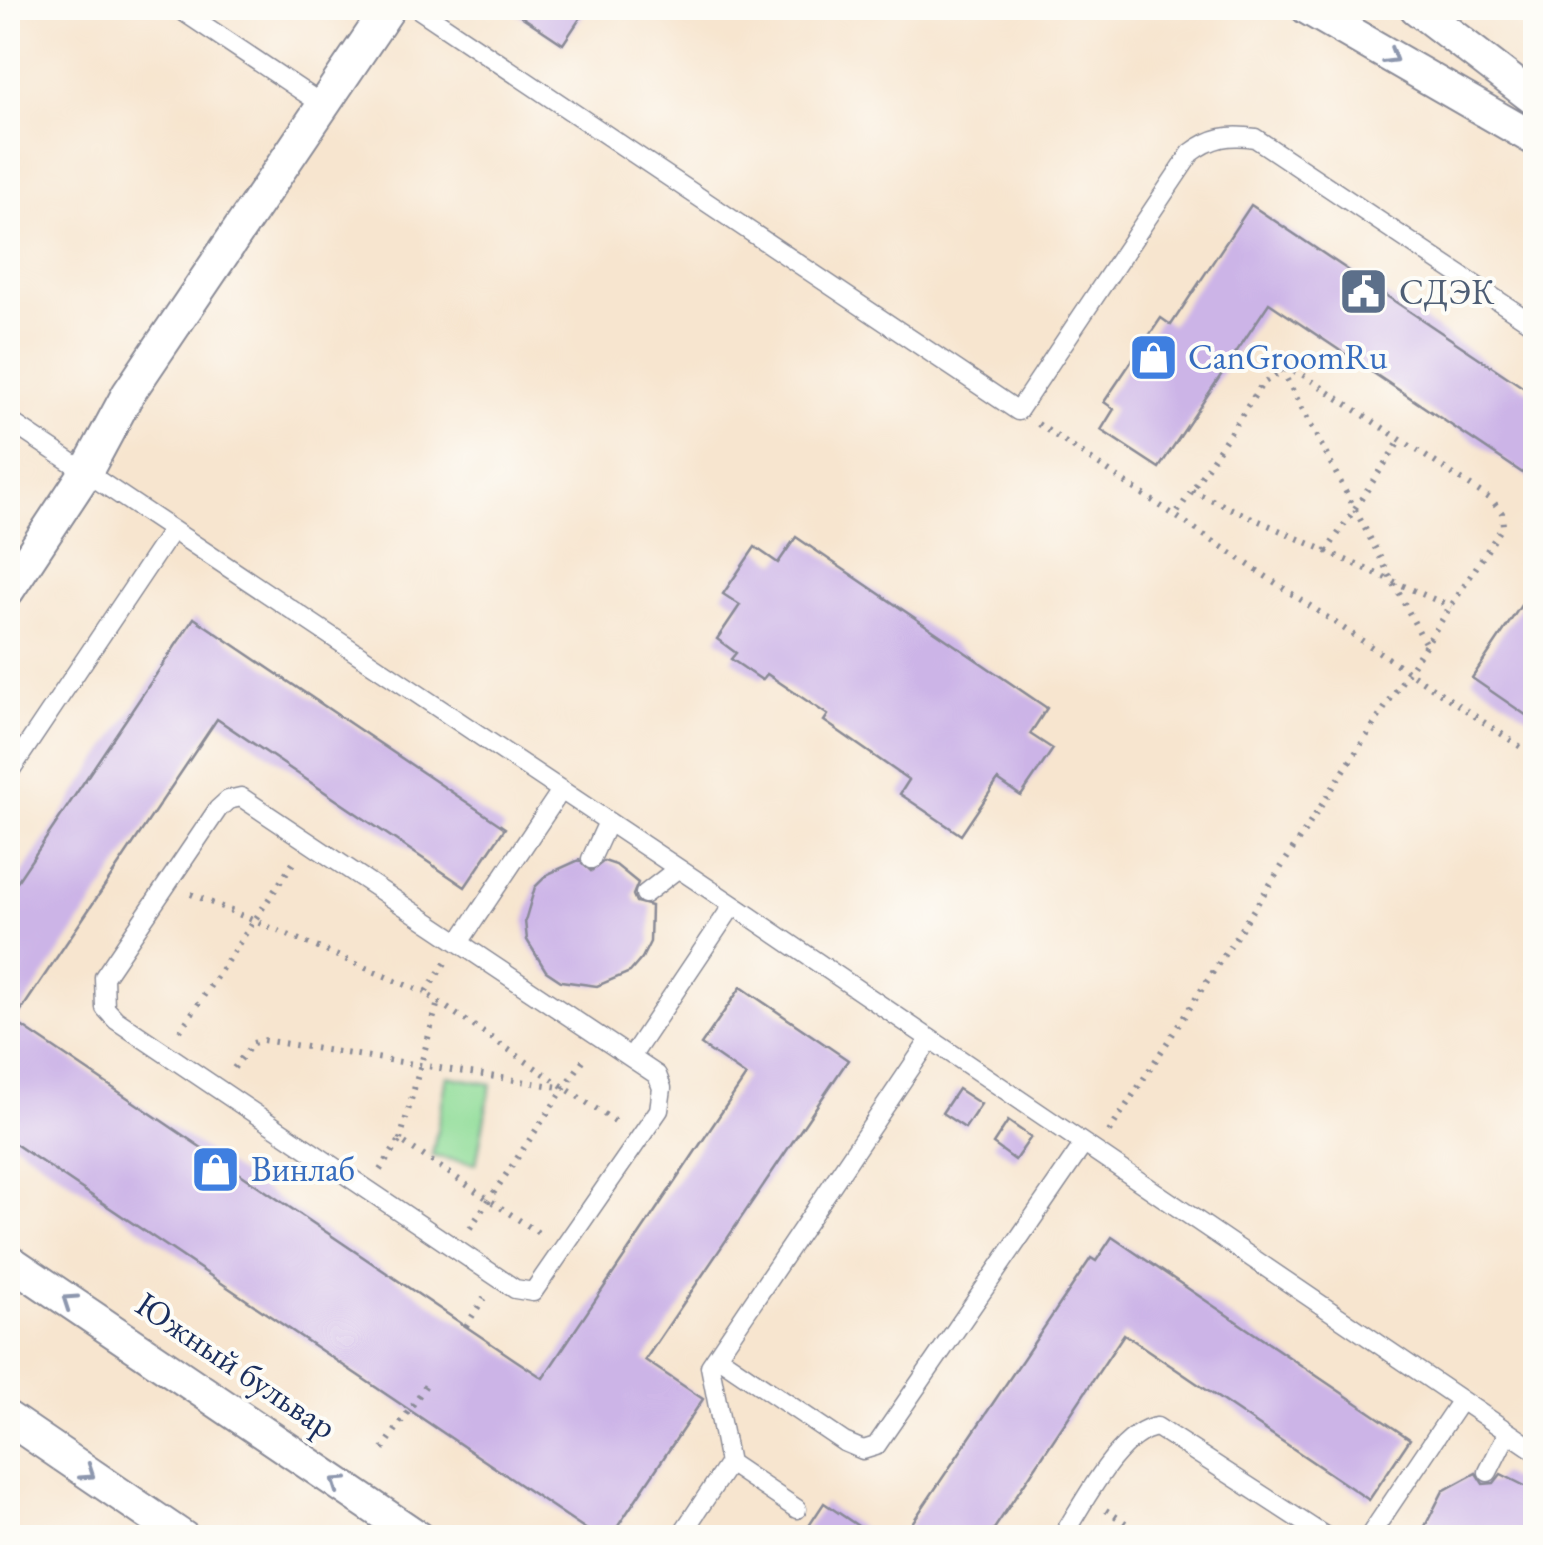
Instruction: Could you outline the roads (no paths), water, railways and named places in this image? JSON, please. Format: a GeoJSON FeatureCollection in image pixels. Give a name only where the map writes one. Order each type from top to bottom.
{"type":"FeatureCollection","features":[{"type":"Feature","properties":{"kind":"street"},"geometry":{"type":"LineString","coordinates":[[8,590],[86,472],[128,394],[388,8]]}},
{"type":"Feature","properties":{"kind":"street"},"geometry":{"type":"LineString","coordinates":[[1307,8],[1536,140]]}},
{"type":"Feature","properties":{"kind":"street"},"geometry":{"type":"LineString","coordinates":[[1416,8],[1536,100]]}},
{"type":"Feature","properties":{"kind":"street","name":"Южный бульвар"},"geometry":{"type":"LineString","coordinates":[[8,1260],[419,1538]]}},
{"type":"Feature","properties":{"kind":"street"},"geometry":{"type":"LineString","coordinates":[[8,1418],[184,1538]]}},
{"type":"Feature","properties":{"kind":"lane"},"geometry":{"type":"LineString","coordinates":[[178,8],[323,104]]}},
{"type":"Feature","properties":{"kind":"lane"},"geometry":{"type":"LineString","coordinates":[[418,8],[1018,411],[1190,153],[1208,140],[1233,135],[1255,138],[1536,326]]}},
{"type":"Feature","properties":{"kind":"lane"},"geometry":{"type":"LineString","coordinates":[[8,420],[733,905],[1536,1451]]}},
{"type":"Feature","properties":{"kind":"lane"},"geometry":{"type":"LineString","coordinates":[[8,774],[172,530]]}},
{"type":"Feature","properties":{"kind":"lane"},"geometry":{"type":"LineString","coordinates":[[460,941],[560,792]]}},
{"type":"Feature","properties":{"kind":"lane"},"geometry":{"type":"LineString","coordinates":[[228,800],[253,802],[460,941],[658,1075],[662,1088],[659,1110],[640,1139],[540,1286],[523,1293],[116,1020],[102,994],[104,977],[228,800]]}},
{"type":"Feature","properties":{"kind":"lane"},"geometry":{"type":"LineString","coordinates":[[591,859],[607,824]]}},
{"type":"Feature","properties":{"kind":"lane"},"geometry":{"type":"LineString","coordinates":[[645,894],[676,870]]}},
{"type":"Feature","properties":{"kind":"lane"},"geometry":{"type":"LineString","coordinates":[[631,1057],[733,905]]}},
{"type":"Feature","properties":{"kind":"lane"},"geometry":{"type":"LineString","coordinates":[[797,1509],[729,1463],[710,1366],[929,1041]]}},
{"type":"Feature","properties":{"kind":"lane"},"geometry":{"type":"LineString","coordinates":[[717,1356],[844,1442],[863,1450],[876,1446],[1089,1149]]}},
{"type":"Feature","properties":{"kind":"lane"},"geometry":{"type":"LineString","coordinates":[[1368,1538],[1460,1400]]}},
{"type":"Feature","properties":{"kind":"lane"},"geometry":{"type":"LineString","coordinates":[[1061,1538],[1125,1443],[1139,1429],[1157,1427],[1173,1433],[1328,1538]]}},
{"type":"Feature","properties":{"kind":"lane"},"geometry":{"type":"LineString","coordinates":[[1488,1472],[1508,1432]]}},
{"type":"Feature","properties":{"kind":"lane"},"geometry":{"type":"LineString","coordinates":[[678,1538],[729,1463]]}},
{"type":"Feature","properties":{"kind":"place","name":"СДЭК"},"geometry":{"type":"Point","coordinates":[1364,292]}},
{"type":"Feature","properties":{"kind":"place","name":"CanGroomRu"},"geometry":{"type":"Point","coordinates":[1153,357]}},
{"type":"Feature","properties":{"kind":"place","name":"Винлаб"},"geometry":{"type":"Point","coordinates":[216,1169]}}]}
